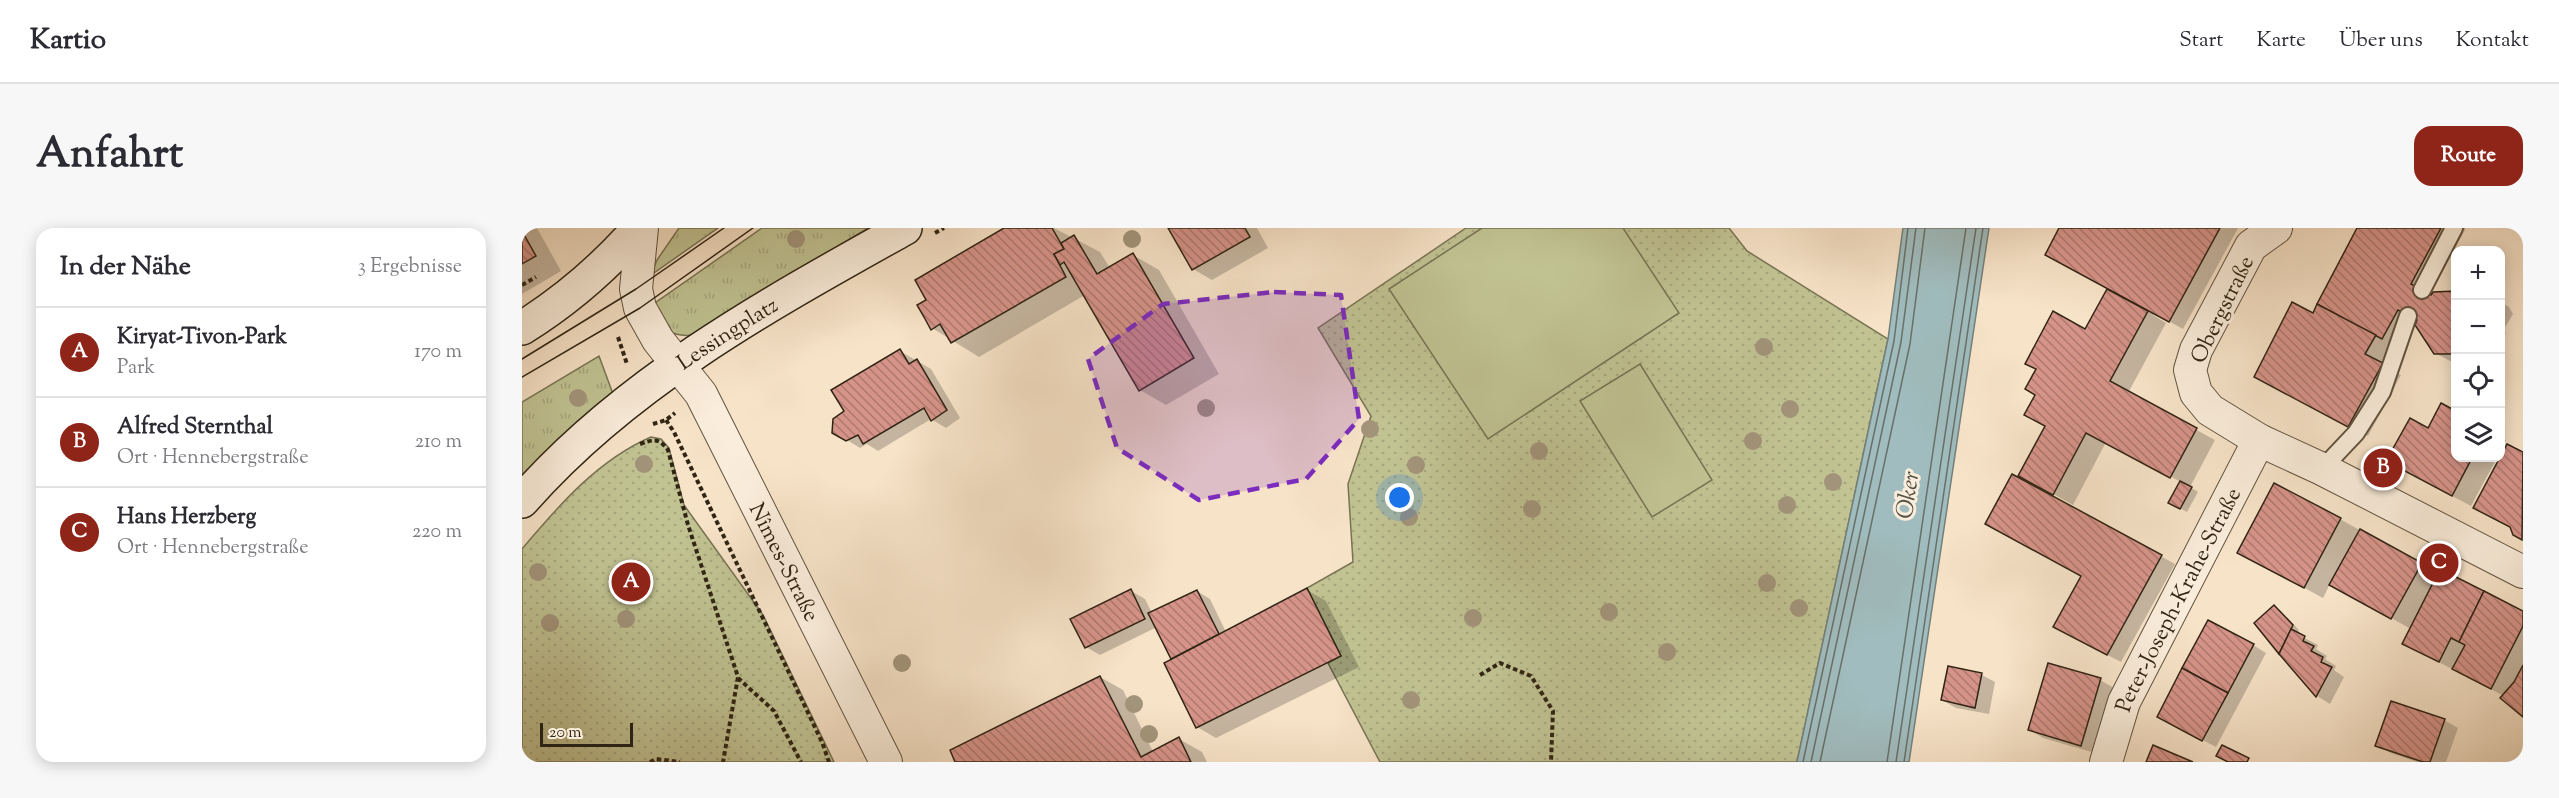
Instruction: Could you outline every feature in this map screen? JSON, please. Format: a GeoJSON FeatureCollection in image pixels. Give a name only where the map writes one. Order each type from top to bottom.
{"type":"FeatureCollection","features":[{"type":"Feature","properties":{"kind":"main road"},"geometry":{"type":"LineString","coordinates":[[522,328],[553,309],[596,274],[640,228]]}},
{"type":"Feature","properties":{"kind":"main road","name":"Lessingplatz"},"geometry":{"type":"LineString","coordinates":[[679,364],[734,327],[905,228]]}},
{"type":"Feature","properties":{"kind":"main road"},"geometry":{"type":"LineString","coordinates":[[522,501],[569,453],[616,411],[679,364]]}},
{"type":"Feature","properties":{"kind":"street","name":"Lessingplatz"},"geometry":{"type":"LineString","coordinates":[[640,228],[636,289],[640,308],[658,340],[679,364]]}},
{"type":"Feature","properties":{"kind":"street","name":"Obergstraße"},"geometry":{"type":"LineString","coordinates":[[2276,228],[2251,246],[2196,350],[2190,370],[2196,393],[2210,410],[2259,440],[2322,469],[2523,572]]}},
{"type":"Feature","properties":{"kind":"street","name":"Nîmes-Straße"},"geometry":{"type":"LineString","coordinates":[[679,364],[701,394],[886,762]]}},
{"type":"Feature","properties":{"kind":"street","name":"Peter-Joseph-Krahe-Straße"},"geometry":{"type":"LineString","coordinates":[[2106,762],[2124,702],[2259,440]]}},
{"type":"Feature","properties":{"kind":"lane"},"geometry":{"type":"LineString","coordinates":[[2422,290],[2454,228]]}},
{"type":"Feature","properties":{"kind":"lane"},"geometry":{"type":"LineString","coordinates":[[2322,469],[2355,433],[2382,392],[2408,316]]}},
{"type":"Feature","properties":{"kind":"path"},"geometry":{"type":"LineString","coordinates":[[666,420],[674,432],[822,742],[829,762]]}},
{"type":"Feature","properties":{"kind":"path"},"geometry":{"type":"LineString","coordinates":[[640,444],[653,439],[661,442],[668,450],[688,525],[738,677],[723,762]]}},
{"type":"Feature","properties":{"kind":"path"},"geometry":{"type":"LineString","coordinates":[[1480,675],[1500,663],[1531,676],[1553,711],[1551,762]]}},
{"type":"Feature","properties":{"kind":"path"},"geometry":{"type":"LineString","coordinates":[[738,677],[774,711],[801,762]]}},
{"type":"Feature","properties":{"kind":"path"},"geometry":{"type":"LineString","coordinates":[[650,762],[656,759],[680,762]]}},
{"type":"Feature","properties":{"kind":"highlighted area"},"geometry":{"type":"Polygon","coordinates":[[[1274,292],[1341,295],[1359,419],[1306,479],[1199,500],[1117,448],[1088,359],[1163,304],[1274,292]]]}},
{"type":"Feature","properties":{"kind":"green space"},"geometry":{"type":"Polygon","coordinates":[[[679,228],[718,228],[651,275],[657,260],[679,228]]]}},
{"type":"Feature","properties":{"kind":"green space"},"geometry":{"type":"Polygon","coordinates":[[[762,228],[868,228],[693,335],[677,334],[667,329],[652,305],[762,228]]]}},
{"type":"Feature","properties":{"kind":"green space"},"geometry":{"type":"Polygon","coordinates":[[[1466,228],[1729,228],[1747,251],[1888,339],[1797,762],[1380,762],[1328,663],[1341,656],[1307,588],[1353,562],[1348,484],[1371,416],[1318,328],[1466,228]]]}},
{"type":"Feature","properties":{"kind":"green space"},"geometry":{"type":"Polygon","coordinates":[[[1482,228],[1623,228],[1679,313],[1488,439],[1389,289],[1482,228]]]}},
{"type":"Feature","properties":{"kind":"green space"},"geometry":{"type":"Polygon","coordinates":[[[599,356],[613,394],[522,479],[522,402],[599,356]]]}},
{"type":"Feature","properties":{"kind":"green space"},"geometry":{"type":"Polygon","coordinates":[[[1640,364],[1712,480],[1652,517],[1580,401],[1640,364]]]}},
{"type":"Feature","properties":{"kind":"green space"},"geometry":{"type":"Polygon","coordinates":[[[651,437],[661,439],[669,448],[684,505],[763,615],[834,762],[522,762],[522,549],[580,485],[614,458],[651,437]]]}},
{"type":"Feature","properties":{"kind":"water","name":"Oker"},"geometry":{"type":"Polygon","coordinates":[[[1903,228],[1989,228],[1909,762],[1797,762],[1888,339],[1903,228]]]}},
{"type":"Feature","properties":{"kind":"building"},"geometry":{"type":"Polygon","coordinates":[[[1004,228],[1052,228],[1064,249],[1054,254],[1066,277],[951,343],[940,324],[931,330],[917,305],[926,300],[915,280],[1004,228]]]}},
{"type":"Feature","properties":{"kind":"building"},"geometry":{"type":"Polygon","coordinates":[[[1168,228],[1245,228],[1250,237],[1192,270],[1168,228]]]}},
{"type":"Feature","properties":{"kind":"building"},"geometry":{"type":"Polygon","coordinates":[[[2059,228],[2220,228],[2169,322],[2045,255],[2059,228]]]}},
{"type":"Feature","properties":{"kind":"building"},"geometry":{"type":"Polygon","coordinates":[[[2357,228],[2441,228],[2411,284],[2431,295],[2433,292],[2451,291],[2451,354],[2434,354],[2415,325],[2417,320],[2398,310],[2382,339],[2317,304],[2357,228]]]}},
{"type":"Feature","properties":{"kind":"building"},"geometry":{"type":"Polygon","coordinates":[[[522,231],[536,256],[522,264],[522,231]]]}},
{"type":"Feature","properties":{"kind":"building"},"geometry":{"type":"Polygon","coordinates":[[[1074,235],[1097,274],[1133,253],[1194,358],[1139,391],[1064,262],[1060,265],[1054,254],[1064,249],[1061,243],[1074,235]]]}},
{"type":"Feature","properties":{"kind":"building"},"geometry":{"type":"Polygon","coordinates":[[[2107,289],[2148,311],[2110,381],[2197,428],[2170,478],[2086,433],[2053,495],[2018,476],[2045,426],[2024,415],[2035,395],[2025,389],[2036,369],[2025,364],[2053,311],[2085,329],[2107,289]]]}},
{"type":"Feature","properties":{"kind":"building"},"geometry":{"type":"Polygon","coordinates":[[[2292,302],[2313,313],[2317,304],[2376,335],[2365,354],[2383,363],[2348,427],[2254,377],[2292,302]]]}},
{"type":"Feature","properties":{"kind":"building"},"geometry":{"type":"Polygon","coordinates":[[[900,349],[909,364],[917,359],[947,410],[931,421],[924,408],[863,444],[858,435],[846,441],[832,433],[833,419],[844,411],[831,390],[900,349]]]}},
{"type":"Feature","properties":{"kind":"building"},"geometry":{"type":"Polygon","coordinates":[[[2441,403],[2451,408],[2451,462],[2470,462],[2452,496],[2386,461],[2410,418],[2428,428],[2441,403]]]}},
{"type":"Feature","properties":{"kind":"building"},"geometry":{"type":"Polygon","coordinates":[[[2507,444],[2523,452],[2522,540],[2513,535],[2510,527],[2473,508],[2497,462],[2505,462],[2507,444]]]}},
{"type":"Feature","properties":{"kind":"building"},"geometry":{"type":"Polygon","coordinates":[[[2012,474],[2162,555],[2107,655],[2053,627],[2081,576],[1985,524],[2012,474]]]}},
{"type":"Feature","properties":{"kind":"building"},"geometry":{"type":"Polygon","coordinates":[[[2180,481],[2192,487],[2180,509],[2168,503],[2180,481]]]}},
{"type":"Feature","properties":{"kind":"building"},"geometry":{"type":"Polygon","coordinates":[[[2274,483],[2341,518],[2304,588],[2237,553],[2274,483]]]}},
{"type":"Feature","properties":{"kind":"building"},"geometry":{"type":"Polygon","coordinates":[[[2360,529],[2422,563],[2391,619],[2329,585],[2360,529]]]}},
{"type":"Feature","properties":{"kind":"building"},"geometry":{"type":"Polygon","coordinates":[[[2440,569],[2484,591],[2459,642],[2451,638],[2439,662],[2402,644],[2440,569]]]}},
{"type":"Feature","properties":{"kind":"building"},"geometry":{"type":"Polygon","coordinates":[[[1307,588],[1341,656],[1196,728],[1164,663],[1307,588]]]}},
{"type":"Feature","properties":{"kind":"building"},"geometry":{"type":"Polygon","coordinates":[[[1131,589],[1145,619],[1085,648],[1070,619],[1131,589]]]}},
{"type":"Feature","properties":{"kind":"building"},"geometry":{"type":"Polygon","coordinates":[[[1197,590],[1219,634],[1171,659],[1148,613],[1197,590]]]}},
{"type":"Feature","properties":{"kind":"building"},"geometry":{"type":"Polygon","coordinates":[[[2484,591],[2523,611],[2523,626],[2491,689],[2452,669],[2465,645],[2459,642],[2484,591]]]}},
{"type":"Feature","properties":{"kind":"building"},"geometry":{"type":"Polygon","coordinates":[[[2274,605],[2293,625],[2279,654],[2254,623],[2274,605]]]}},
{"type":"Feature","properties":{"kind":"building"},"geometry":{"type":"Polygon","coordinates":[[[2208,620],[2254,644],[2228,693],[2182,668],[2208,620]]]}},
{"type":"Feature","properties":{"kind":"building"},"geometry":{"type":"Polygon","coordinates":[[[2291,629],[2305,636],[2303,641],[2314,646],[2311,651],[2323,657],[2321,662],[2332,667],[2316,697],[2279,654],[2291,629]]]}},
{"type":"Feature","properties":{"kind":"building"},"geometry":{"type":"Polygon","coordinates":[[[2048,663],[2101,678],[2081,746],[2028,730],[2048,663]]]}},
{"type":"Feature","properties":{"kind":"building"},"geometry":{"type":"Polygon","coordinates":[[[2523,665],[2523,717],[2500,698],[2514,682],[2523,665]]]}},
{"type":"Feature","properties":{"kind":"building"},"geometry":{"type":"Polygon","coordinates":[[[1948,666],[1982,673],[1975,708],[1941,700],[1948,666]]]}},
{"type":"Feature","properties":{"kind":"building"},"geometry":{"type":"Polygon","coordinates":[[[2182,668],[2228,693],[2202,741],[2157,717],[2182,668]]]}},
{"type":"Feature","properties":{"kind":"building"},"geometry":{"type":"Polygon","coordinates":[[[1100,676],[1141,757],[1179,737],[1191,762],[955,762],[950,750],[1100,676]]]}},
{"type":"Feature","properties":{"kind":"building"},"geometry":{"type":"Polygon","coordinates":[[[2391,701],[2445,719],[2430,762],[2423,762],[2375,746],[2391,701]]]}},
{"type":"Feature","properties":{"kind":"building"},"geometry":{"type":"Polygon","coordinates":[[[2153,745],[2193,762],[2146,762],[2153,745]]]}},
{"type":"Feature","properties":{"kind":"building"},"geometry":{"type":"Polygon","coordinates":[[[2222,745],[2249,758],[2247,762],[2228,762],[2216,756],[2222,745]]]}},
{"type":"Feature","properties":{"kind":"tram line"},"geometry":{"type":"LineString","coordinates":[[522,359],[636,289],[724,228]]}},
{"type":"Feature","properties":{"kind":"tram line"},"geometry":{"type":"LineString","coordinates":[[522,377],[640,308],[753,228]]}},
{"type":"Feature","properties":{"kind":"place","name":"Alfred Sternthal"},"geometry":{"type":"Point","coordinates":[2383,468]}},
{"type":"Feature","properties":{"kind":"place","name":"Hans Herzberg"},"geometry":{"type":"Point","coordinates":[2439,563]}},
{"type":"Feature","properties":{"kind":"place","name":"Kiryat-Tivon-Park"},"geometry":{"type":"Point","coordinates":[631,582]}}]}
